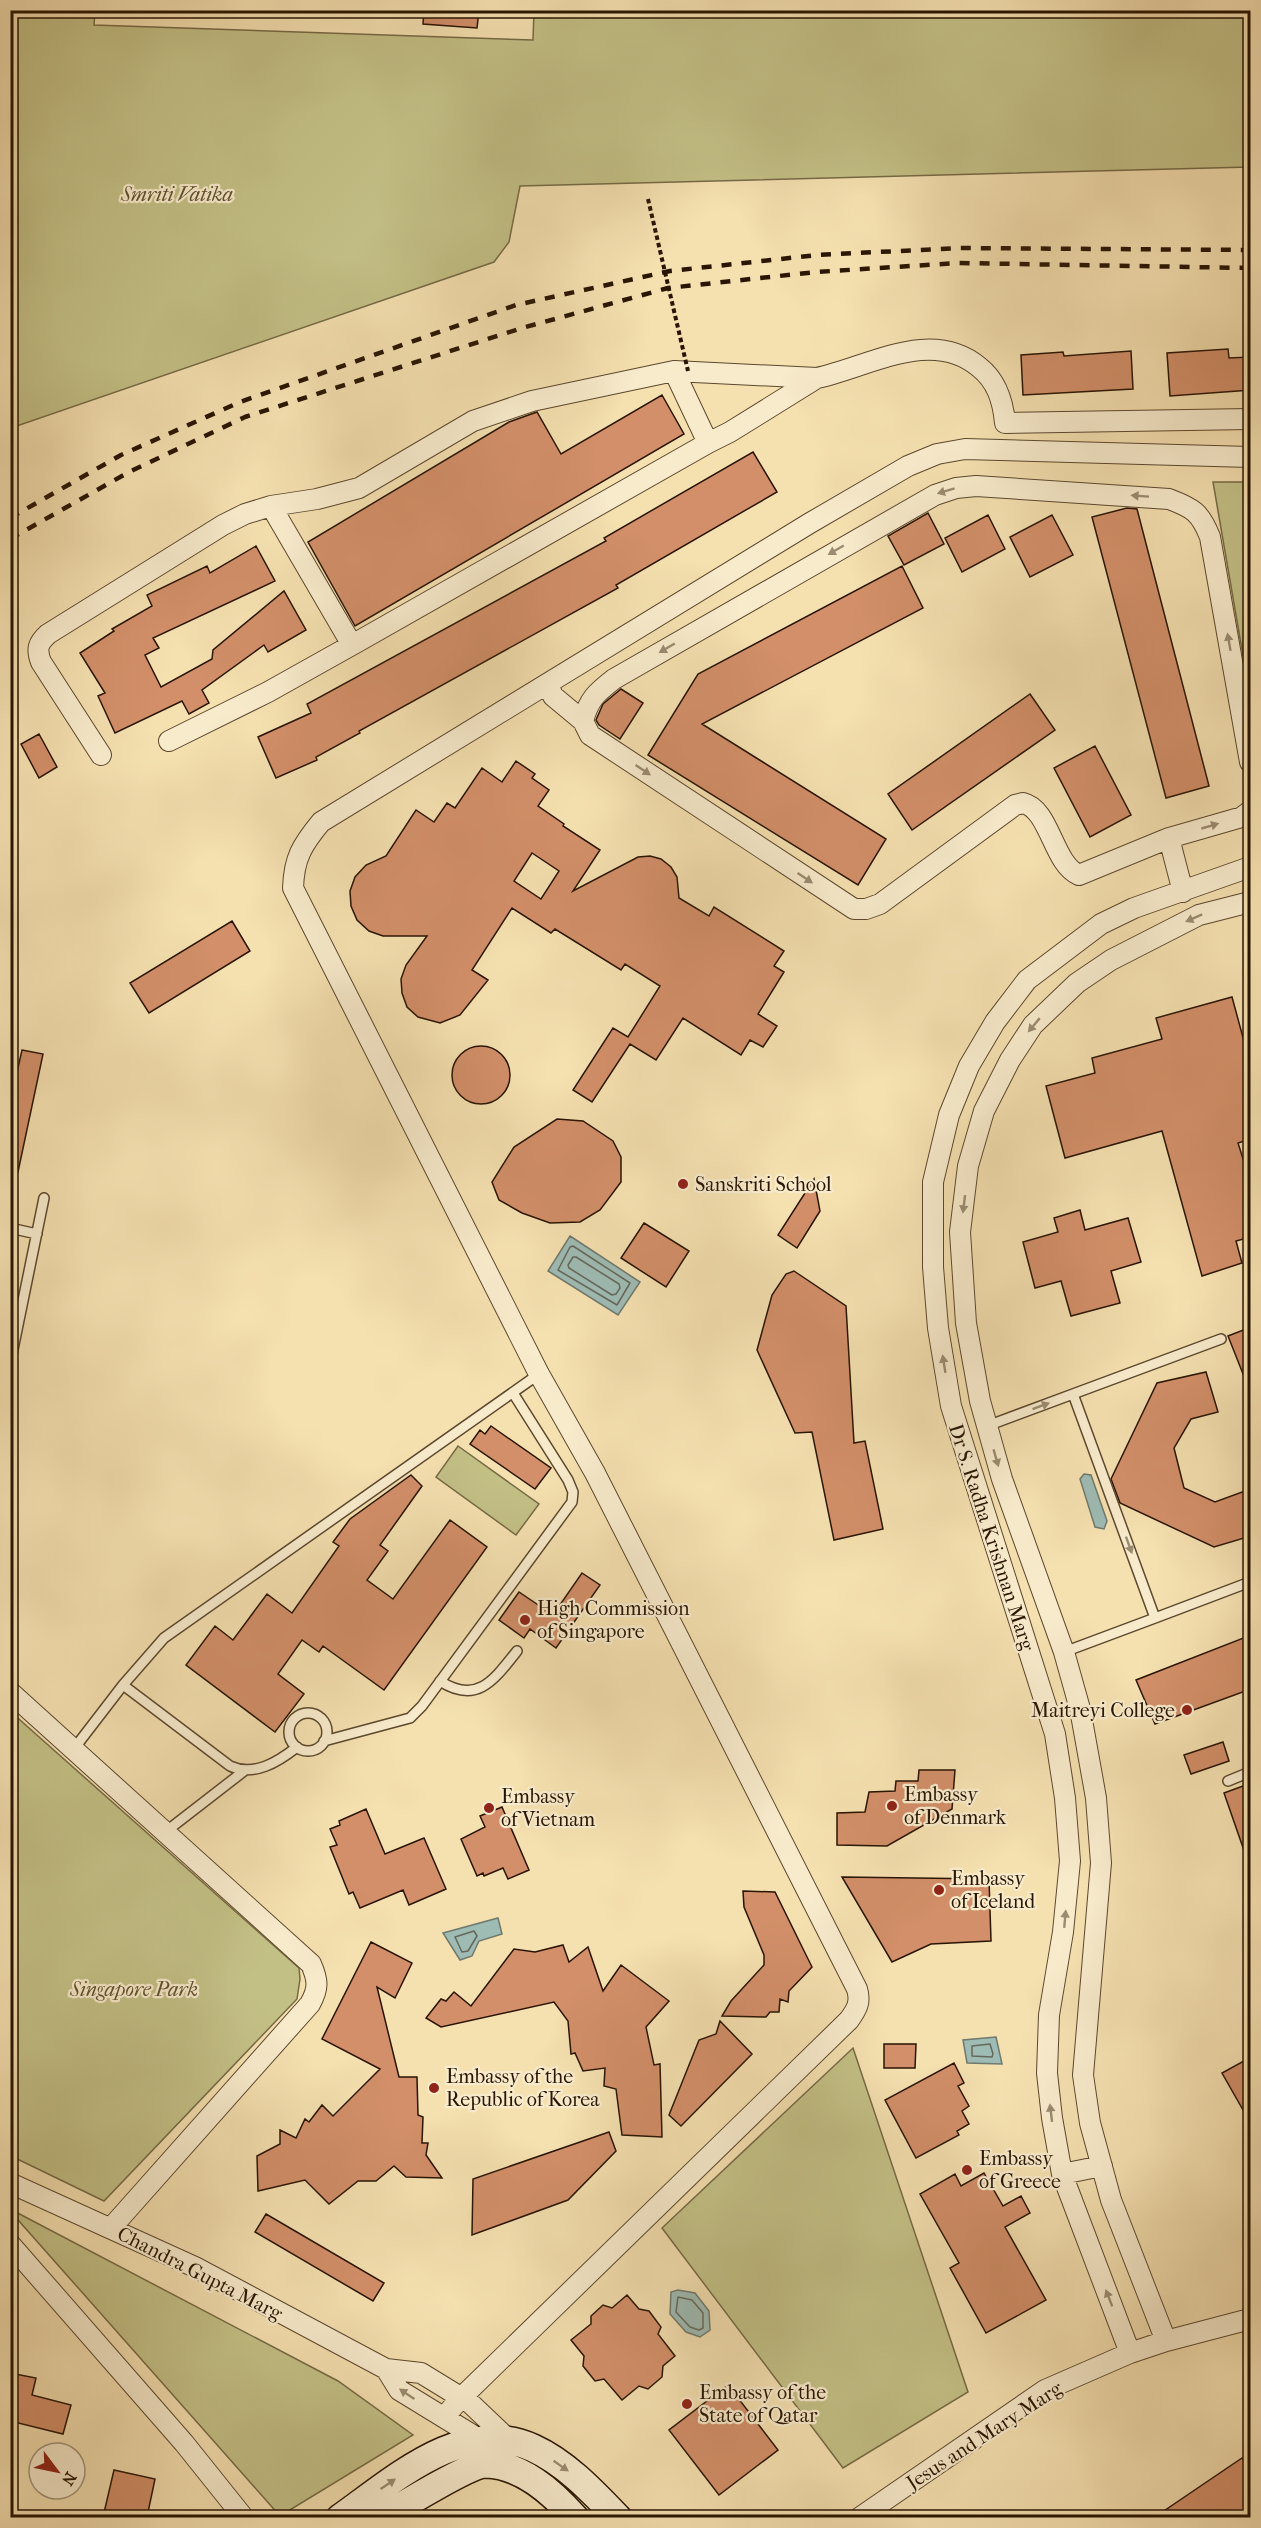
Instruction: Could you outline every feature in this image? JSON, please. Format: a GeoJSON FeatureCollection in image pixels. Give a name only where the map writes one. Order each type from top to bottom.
{"type":"FeatureCollection","features":[{"type":"Feature","properties":{"kind":"main road"},"geometry":{"type":"LineString","coordinates":[[383,2517],[451,2479],[497,2462],[509,2440],[533,2448],[564,2467],[592,2490],[618,2517]]}},
{"type":"Feature","properties":{"kind":"main road"},"geometry":{"type":"LineString","coordinates":[[340,2517],[422,2461],[451,2447],[497,2462],[541,2485],[575,2517]]}},
{"type":"Feature","properties":{"kind":"street"},"geometry":{"type":"LineString","coordinates":[[101,755],[37,653],[39,642],[48,634],[223,525],[245,514],[271,506],[317,499],[358,488],[444,436],[501,410],[611,382],[681,371],[817,378],[892,355],[924,349],[946,349],[967,357],[988,374],[1003,401],[1005,423],[1002,450]]}},
{"type":"Feature","properties":{"kind":"street"},"geometry":{"type":"LineString","coordinates":[[681,371],[708,442]]}},
{"type":"Feature","properties":{"kind":"street"},"geometry":{"type":"LineString","coordinates":[[170,741],[268,692],[352,645],[708,442],[730,432],[817,378]]}},
{"type":"Feature","properties":{"kind":"street"},"geometry":{"type":"LineString","coordinates":[[1005,423],[1251,419]]}},
{"type":"Feature","properties":{"kind":"street"},"geometry":{"type":"LineString","coordinates":[[444,2417],[849,2020],[860,1999],[857,1989],[595,1473],[539,1374],[293,888],[293,867],[304,844],[321,822],[908,466],[937,454],[965,449],[1251,457]]}},
{"type":"Feature","properties":{"kind":"street"},"geometry":{"type":"LineString","coordinates":[[583,721],[587,704],[614,679],[886,521],[945,491],[976,486],[995,486],[1169,499],[1190,506],[1203,519],[1209,537],[1251,762]]}},
{"type":"Feature","properties":{"kind":"street"},"geometry":{"type":"LineString","coordinates":[[271,506],[352,645]]}},
{"type":"Feature","properties":{"kind":"street"},"geometry":{"type":"LineString","coordinates":[[548,684],[553,696],[583,721],[590,735],[854,909],[866,909],[880,904],[1015,805],[1023,803],[1030,804],[1035,809],[1068,868],[1079,875],[1169,838],[1242,817],[1251,811]]}},
{"type":"Feature","properties":{"kind":"street"},"geometry":{"type":"LineString","coordinates":[[1169,838],[1183,892]]}},
{"type":"Feature","properties":{"kind":"street","name":"Dr S. Radha Krishnan Marg"},"geometry":{"type":"LineString","coordinates":[[1130,2353],[1062,2174],[1052,2118],[1047,2073],[1049,2015],[1063,1932],[1070,1861],[1065,1798],[1055,1734],[951,1406],[937,1318],[933,1267],[933,1193],[940,1148],[969,1066],[995,1022],[1027,980],[1101,924],[1134,908],[1251,867]]}},
{"type":"Feature","properties":{"kind":"street","name":"Dr S. Radha Krishnan Marg"},"geometry":{"type":"LineString","coordinates":[[1166,2340],[1111,2200],[1090,2123],[1083,2075],[1101,1863],[1096,1798],[1080,1708],[1064,1652],[1002,1479],[980,1401],[966,1323],[960,1232],[968,1166],[984,1111],[1010,1060],[1032,1025],[1077,983],[1111,960],[1199,915],[1251,902]]}},
{"type":"Feature","properties":{"kind":"street"},"geometry":{"type":"LineString","coordinates":[[950,1115],[979,1127]]}},
{"type":"Feature","properties":{"kind":"street"},"geometry":{"type":"LineString","coordinates":[[951,1406],[980,1401]]}},
{"type":"Feature","properties":{"kind":"street"},"geometry":{"type":"LineString","coordinates":[[10,1692],[311,1964],[317,1976],[317,1990],[310,2004],[111,2228]]}},
{"type":"Feature","properties":{"kind":"street"},"geometry":{"type":"LineString","coordinates":[[1062,2174],[1102,2166]]}},
{"type":"Feature","properties":{"kind":"street","name":"Chandra Gupta Marg"},"geometry":{"type":"LineString","coordinates":[[10,2183],[195,2267],[386,2369]]}},
{"type":"Feature","properties":{"kind":"street"},"geometry":{"type":"LineString","coordinates":[[10,2244],[177,2434],[244,2517]]}},
{"type":"Feature","properties":{"kind":"street","name":"Jesus and Mary Marg"},"geometry":{"type":"LineString","coordinates":[[859,2517],[1045,2390],[1166,2340],[1251,2319]]}},
{"type":"Feature","properties":{"kind":"street"},"geometry":{"type":"LineString","coordinates":[[386,2369],[421,2373],[461,2398],[509,2440],[497,2462],[444,2417],[399,2390],[386,2369]]}},
{"type":"Feature","properties":{"kind":"lane"},"geometry":{"type":"LineString","coordinates":[[10,1364],[44,1198]]}},
{"type":"Feature","properties":{"kind":"lane"},"geometry":{"type":"LineString","coordinates":[[10,1228],[37,1234]]}},
{"type":"Feature","properties":{"kind":"lane"},"geometry":{"type":"LineString","coordinates":[[987,1426],[1221,1339]]}},
{"type":"Feature","properties":{"kind":"lane"},"geometry":{"type":"LineString","coordinates":[[73,1750],[123,1685],[164,1638],[539,1374]]}},
{"type":"Feature","properties":{"kind":"lane"},"geometry":{"type":"LineString","coordinates":[[324,1741],[410,1718],[422,1706],[572,1502],[573,1492],[568,1480],[513,1393]]}},
{"type":"Feature","properties":{"kind":"lane"},"geometry":{"type":"LineString","coordinates":[[1073,1394],[1155,1618]]}},
{"type":"Feature","properties":{"kind":"lane"},"geometry":{"type":"LineString","coordinates":[[1064,1652],[1251,1582]]}},
{"type":"Feature","properties":{"kind":"lane"},"geometry":{"type":"LineString","coordinates":[[440,1681],[454,1690],[473,1692],[487,1684],[517,1652]]}},
{"type":"Feature","properties":{"kind":"lane"},"geometry":{"type":"LineString","coordinates":[[123,1685],[230,1766],[244,1771]]}},
{"type":"Feature","properties":{"kind":"lane"},"geometry":{"type":"LineString","coordinates":[[317,1714],[326,1724],[327,1736],[324,1741],[320,1746],[309,1751],[297,1747],[290,1737],[290,1725],[298,1715],[317,1714]]}},
{"type":"Feature","properties":{"kind":"lane"},"geometry":{"type":"LineString","coordinates":[[164,1833],[244,1771],[276,1761],[297,1747]]}},
{"type":"Feature","properties":{"kind":"lane"},"geometry":{"type":"LineString","coordinates":[[1228,1781],[1251,1772]]}},
{"type":"Feature","properties":{"kind":"path"},"geometry":{"type":"LineString","coordinates":[[648,199],[681,371]]}},
{"type":"Feature","properties":{"kind":"green space","name":"Smriti Vatika"},"geometry":{"type":"Polygon","coordinates":[[[534,10],[1250,11],[1250,167],[520,186],[509,242],[494,262],[11,428],[11,11],[95,11],[94,25],[533,40],[534,10]]]}},
{"type":"Feature","properties":{"kind":"green space"},"geometry":{"type":"Polygon","coordinates":[[[1213,482],[1250,482],[1250,696],[1213,482]]]}},
{"type":"Feature","properties":{"kind":"green space"},"geometry":{"type":"Polygon","coordinates":[[[458,1446],[539,1504],[516,1535],[436,1477],[458,1446]]]}},
{"type":"Feature","properties":{"kind":"green space","name":"Singapore Park"},"geometry":{"type":"Polygon","coordinates":[[[11,1712],[299,1968],[297,1999],[104,2201],[11,2156],[11,1712]]]}},
{"type":"Feature","properties":{"kind":"green space"},"geometry":{"type":"Polygon","coordinates":[[[853,2048],[968,2392],[843,2468],[662,2228],[853,2048]]]}},
{"type":"Feature","properties":{"kind":"green space"},"geometry":{"type":"Polygon","coordinates":[[[10,2209],[338,2381],[413,2435],[280,2516],[10,2209]]]}},
{"type":"Feature","properties":{"kind":"water"},"geometry":{"type":"Polygon","coordinates":[[[570,1236],[640,1282],[618,1315],[548,1271],[570,1236]]]}},
{"type":"Feature","properties":{"kind":"water"},"geometry":{"type":"Polygon","coordinates":[[[1084,1474],[1091,1475],[1107,1521],[1104,1529],[1095,1527],[1080,1479],[1084,1474]]]}},
{"type":"Feature","properties":{"kind":"water"},"geometry":{"type":"Polygon","coordinates":[[[498,1918],[502,1934],[479,1941],[472,1956],[460,1960],[443,1933],[498,1918]]]}},
{"type":"Feature","properties":{"kind":"water"},"geometry":{"type":"Polygon","coordinates":[[[996,2037],[1002,2064],[967,2063],[963,2040],[996,2037]]]}},
{"type":"Feature","properties":{"kind":"water"},"geometry":{"type":"Polygon","coordinates":[[[678,2290],[695,2293],[709,2311],[710,2330],[700,2337],[686,2332],[670,2314],[671,2292],[678,2290]]]}},
{"type":"Feature","properties":{"kind":"building"},"geometry":{"type":"Polygon","coordinates":[[[424,10],[479,10],[477,28],[423,24],[424,10]]]}},
{"type":"Feature","properties":{"kind":"building"},"geometry":{"type":"Polygon","coordinates":[[[1228,349],[1229,358],[1251,357],[1251,390],[1170,396],[1167,353],[1228,349]]]}},
{"type":"Feature","properties":{"kind":"building"},"geometry":{"type":"Polygon","coordinates":[[[1131,351],[1133,389],[1023,395],[1021,355],[1063,352],[1064,356],[1131,351]]]}},
{"type":"Feature","properties":{"kind":"building"},"geometry":{"type":"Polygon","coordinates":[[[662,395],[684,434],[355,626],[308,542],[509,422],[537,412],[561,454],[662,395]]]}},
{"type":"Feature","properties":{"kind":"building"},"geometry":{"type":"Polygon","coordinates":[[[753,452],[777,492],[616,585],[618,588],[359,731],[360,733],[316,757],[317,760],[276,778],[258,737],[311,713],[307,704],[606,541],[604,538],[753,452]]]}},
{"type":"Feature","properties":{"kind":"building"},"geometry":{"type":"Polygon","coordinates":[[[1127,508],[1137,509],[1209,786],[1166,798],[1092,517],[1127,508]]]}},
{"type":"Feature","properties":{"kind":"building"},"geometry":{"type":"Polygon","coordinates":[[[928,513],[944,544],[904,565],[888,536],[928,513]]]}},
{"type":"Feature","properties":{"kind":"building"},"geometry":{"type":"Polygon","coordinates":[[[988,515],[1005,549],[962,572],[945,538],[988,515]]]}},
{"type":"Feature","properties":{"kind":"building"},"geometry":{"type":"Polygon","coordinates":[[[1052,515],[1073,555],[1030,577],[1010,537],[1052,515]]]}},
{"type":"Feature","properties":{"kind":"building"},"geometry":{"type":"Polygon","coordinates":[[[256,546],[275,581],[153,638],[159,648],[145,655],[161,687],[212,659],[213,650],[284,591],[306,630],[268,652],[264,645],[202,690],[209,703],[189,714],[182,701],[115,733],[98,696],[105,693],[80,653],[114,631],[112,629],[152,606],[147,595],[207,566],[210,573],[256,546]]]}},
{"type":"Feature","properties":{"kind":"building"},"geometry":{"type":"Polygon","coordinates":[[[902,566],[923,608],[702,724],[886,839],[858,885],[648,755],[698,674],[902,566]]]}},
{"type":"Feature","properties":{"kind":"building"},"geometry":{"type":"Polygon","coordinates":[[[621,689],[643,703],[620,739],[599,725],[596,720],[603,704],[621,689]]]}},
{"type":"Feature","properties":{"kind":"building"},"geometry":{"type":"Polygon","coordinates":[[[1030,694],[1055,730],[912,830],[888,794],[1030,694]]]}},
{"type":"Feature","properties":{"kind":"building"},"geometry":{"type":"Polygon","coordinates":[[[39,734],[57,767],[39,778],[21,744],[39,734]]]}},
{"type":"Feature","properties":{"kind":"building"},"geometry":{"type":"Polygon","coordinates":[[[1095,746],[1131,815],[1090,837],[1054,768],[1095,746]]]}},
{"type":"Feature","properties":{"kind":"building"},"geometry":{"type":"Polygon","coordinates":[[[516,761],[535,774],[532,778],[549,790],[538,806],[564,824],[563,826],[600,850],[573,891],[638,857],[650,856],[661,859],[671,867],[677,877],[679,898],[709,916],[714,907],[784,951],[774,966],[784,972],[758,1014],[777,1026],[763,1047],[750,1040],[741,1055],[683,1018],[656,1060],[630,1044],[592,1102],[573,1090],[613,1028],[628,1037],[660,986],[625,964],[621,970],[555,929],[551,933],[512,908],[472,970],[488,980],[460,1015],[440,1023],[418,1017],[407,1007],[402,993],[401,979],[406,965],[427,936],[383,936],[369,931],[357,920],[351,906],[350,891],[355,877],[366,865],[386,856],[416,810],[434,822],[447,803],[455,808],[482,768],[502,782],[516,761]],[[532,853],[514,881],[541,899],[559,871],[532,853]]]}},
{"type":"Feature","properties":{"kind":"building"},"geometry":{"type":"Polygon","coordinates":[[[232,921],[250,951],[149,1013],[130,983],[232,921]]]}},
{"type":"Feature","properties":{"kind":"building"},"geometry":{"type":"Polygon","coordinates":[[[1232,997],[1251,1067],[1251,1139],[1238,1143],[1251,1184],[1251,1237],[1236,1241],[1242,1263],[1202,1276],[1162,1131],[1065,1158],[1046,1086],[1095,1073],[1092,1058],[1162,1039],[1156,1018],[1232,997]]]}},
{"type":"Feature","properties":{"kind":"building"},"geometry":{"type":"Polygon","coordinates":[[[475,1046],[487,1046],[502,1054],[510,1069],[510,1081],[502,1096],[487,1104],[475,1104],[460,1096],[452,1081],[452,1069],[460,1054],[475,1046]]]}},
{"type":"Feature","properties":{"kind":"building"},"geometry":{"type":"Polygon","coordinates":[[[22,1050],[43,1054],[18,1172],[10,1172],[10,1103],[22,1050]]]}},
{"type":"Feature","properties":{"kind":"building"},"geometry":{"type":"Polygon","coordinates":[[[557,1119],[583,1121],[613,1141],[621,1157],[621,1182],[600,1210],[580,1222],[550,1223],[522,1213],[499,1200],[492,1182],[514,1147],[557,1119]]]}},
{"type":"Feature","properties":{"kind":"building"},"geometry":{"type":"Polygon","coordinates":[[[814,1179],[820,1211],[797,1248],[778,1235],[814,1179]]]}},
{"type":"Feature","properties":{"kind":"building"},"geometry":{"type":"Polygon","coordinates":[[[1080,1210],[1085,1230],[1128,1218],[1141,1262],[1111,1271],[1120,1303],[1071,1316],[1061,1281],[1035,1288],[1023,1242],[1058,1232],[1054,1218],[1080,1210]]]}},
{"type":"Feature","properties":{"kind":"building"},"geometry":{"type":"Polygon","coordinates":[[[644,1223],[689,1251],[666,1287],[621,1258],[644,1223]]]}},
{"type":"Feature","properties":{"kind":"building"},"geometry":{"type":"Polygon","coordinates":[[[794,1271],[846,1306],[854,1443],[865,1441],[883,1529],[834,1540],[812,1432],[795,1433],[757,1350],[772,1295],[786,1274],[794,1271]]]}},
{"type":"Feature","properties":{"kind":"building"},"geometry":{"type":"Polygon","coordinates":[[[1251,1327],[1251,1389],[1249,1389],[1228,1336],[1251,1327]]]}},
{"type":"Feature","properties":{"kind":"building"},"geometry":{"type":"Polygon","coordinates":[[[1206,1372],[1218,1412],[1191,1419],[1174,1448],[1184,1488],[1215,1502],[1245,1491],[1251,1511],[1251,1536],[1214,1547],[1120,1503],[1111,1479],[1157,1383],[1206,1372]]]}},
{"type":"Feature","properties":{"kind":"building"},"geometry":{"type":"Polygon","coordinates":[[[491,1426],[551,1468],[535,1489],[470,1444],[480,1430],[485,1434],[491,1426]]]}},
{"type":"Feature","properties":{"kind":"building"},"geometry":{"type":"Polygon","coordinates":[[[411,1475],[422,1486],[380,1545],[388,1551],[367,1580],[393,1599],[450,1520],[487,1547],[384,1690],[323,1646],[319,1652],[302,1640],[278,1674],[304,1694],[275,1732],[186,1665],[215,1626],[233,1640],[267,1594],[292,1613],[339,1546],[333,1542],[350,1519],[411,1475]]]}},
{"type":"Feature","properties":{"kind":"building"},"geometry":{"type":"Polygon","coordinates":[[[582,1573],[600,1585],[556,1648],[530,1629],[524,1638],[499,1620],[519,1592],[553,1615],[582,1573]]]}},
{"type":"Feature","properties":{"kind":"building"},"geometry":{"type":"Polygon","coordinates":[[[1251,1635],[1251,1689],[1155,1724],[1136,1680],[1251,1635]]]}},
{"type":"Feature","properties":{"kind":"building"},"geometry":{"type":"Polygon","coordinates":[[[1223,1742],[1229,1761],[1191,1774],[1184,1755],[1223,1742]]]}},
{"type":"Feature","properties":{"kind":"building"},"geometry":{"type":"Polygon","coordinates":[[[919,1770],[955,1770],[952,1809],[887,1846],[837,1845],[837,1813],[865,1812],[869,1792],[895,1791],[896,1781],[918,1781],[919,1770]]]}},
{"type":"Feature","properties":{"kind":"building"},"geometry":{"type":"Polygon","coordinates":[[[1251,1783],[1251,1862],[1248,1862],[1224,1793],[1251,1783]]]}},
{"type":"Feature","properties":{"kind":"building"},"geometry":{"type":"Polygon","coordinates":[[[502,1807],[529,1870],[508,1879],[503,1868],[484,1876],[483,1873],[477,1876],[461,1839],[485,1827],[480,1816],[502,1807]]]}},
{"type":"Feature","properties":{"kind":"building"},"geometry":{"type":"Polygon","coordinates":[[[366,1809],[385,1854],[424,1838],[446,1889],[409,1905],[403,1890],[360,1908],[353,1892],[349,1894],[330,1847],[337,1845],[330,1829],[340,1825],[339,1821],[366,1809]]]}},
{"type":"Feature","properties":{"kind":"building"},"geometry":{"type":"Polygon","coordinates":[[[842,1877],[989,1879],[991,1941],[931,1944],[892,1962],[842,1877]]]}},
{"type":"Feature","properties":{"kind":"building"},"geometry":{"type":"Polygon","coordinates":[[[743,1891],[775,1892],[812,1967],[789,1991],[788,2002],[780,1999],[779,2012],[770,2012],[766,2017],[722,2016],[731,2001],[764,1965],[764,1955],[744,1907],[743,1891]]]}},
{"type":"Feature","properties":{"kind":"building"},"geometry":{"type":"Polygon","coordinates":[[[371,1942],[412,1963],[395,1998],[377,1987],[399,2077],[417,2077],[418,2115],[423,2117],[422,2143],[428,2143],[426,2155],[442,2178],[406,2177],[394,2166],[376,2181],[358,2181],[329,2204],[305,2180],[258,2191],[257,2156],[280,2144],[280,2130],[296,2138],[305,2119],[309,2122],[322,2105],[333,2116],[380,2069],[322,2039],[371,1942]]]}},
{"type":"Feature","properties":{"kind":"building"},"geometry":{"type":"Polygon","coordinates":[[[563,1945],[569,1962],[588,1947],[603,1991],[621,1965],[669,2001],[646,2027],[654,2065],[660,2064],[662,2137],[622,2135],[616,2089],[604,2086],[605,2068],[583,2071],[575,2053],[571,2054],[568,2021],[554,2002],[441,2027],[426,2018],[441,1999],[446,2001],[454,1992],[471,2006],[514,1949],[535,1952],[563,1945]]]}},
{"type":"Feature","properties":{"kind":"building"},"geometry":{"type":"Polygon","coordinates":[[[720,2021],[752,2054],[681,2126],[669,2115],[699,2040],[716,2034],[720,2021]]]}},
{"type":"Feature","properties":{"kind":"building"},"geometry":{"type":"Polygon","coordinates":[[[884,2044],[916,2044],[915,2068],[884,2068],[884,2044]]]}},
{"type":"Feature","properties":{"kind":"building"},"geometry":{"type":"Polygon","coordinates":[[[1251,2057],[1251,2124],[1222,2073],[1251,2057]]]}},
{"type":"Feature","properties":{"kind":"building"},"geometry":{"type":"Polygon","coordinates":[[[954,2063],[964,2083],[958,2086],[969,2106],[962,2111],[969,2124],[957,2131],[959,2135],[916,2158],[885,2100],[954,2063]]]}},
{"type":"Feature","properties":{"kind":"building"},"geometry":{"type":"Polygon","coordinates":[[[609,2132],[616,2151],[568,2200],[472,2235],[473,2179],[609,2132]]]}},
{"type":"Feature","properties":{"kind":"building"},"geometry":{"type":"Polygon","coordinates":[[[984,2173],[1003,2206],[1021,2196],[1030,2213],[1005,2227],[1046,2300],[986,2333],[950,2268],[959,2263],[920,2194],[955,2174],[961,2186],[984,2173]]]}},
{"type":"Feature","properties":{"kind":"building"},"geometry":{"type":"Polygon","coordinates":[[[266,2214],[384,2283],[373,2301],[255,2232],[266,2214]]]}},
{"type":"Feature","properties":{"kind":"building"},"geometry":{"type":"Polygon","coordinates":[[[627,2295],[639,2309],[649,2311],[661,2327],[658,2334],[675,2356],[663,2366],[662,2377],[648,2389],[639,2386],[622,2400],[604,2379],[595,2381],[583,2366],[584,2356],[571,2340],[591,2324],[591,2316],[603,2305],[612,2308],[627,2295]]]}},
{"type":"Feature","properties":{"kind":"building"},"geometry":{"type":"Polygon","coordinates":[[[10,2373],[36,2378],[32,2395],[71,2405],[63,2434],[10,2421],[10,2373]]]}},
{"type":"Feature","properties":{"kind":"building"},"geometry":{"type":"Polygon","coordinates":[[[728,2385],[778,2450],[719,2495],[669,2430],[728,2385]]]}},
{"type":"Feature","properties":{"kind":"building"},"geometry":{"type":"Polygon","coordinates":[[[1242,2458],[1251,2471],[1251,2517],[1155,2517],[1242,2458]]]}},
{"type":"Feature","properties":{"kind":"building"},"geometry":{"type":"Polygon","coordinates":[[[114,2470],[155,2479],[147,2517],[103,2517],[114,2470]]]}},
{"type":"Feature","properties":{"kind":"railway"},"geometry":{"type":"LineString","coordinates":[[10,518],[121,455],[240,402],[516,305],[670,271],[817,255],[960,248],[1250,250]]}},
{"type":"Feature","properties":{"kind":"railway"},"geometry":{"type":"LineString","coordinates":[[10,539],[129,472],[245,417],[522,328],[668,288],[816,272],[959,263],[1250,268]]}},
{"type":"Feature","properties":{"kind":"place","name":"Sanskriti School"},"geometry":{"type":"Point","coordinates":[683,1184]}},
{"type":"Feature","properties":{"kind":"place","name":"High Commission of Singapore"},"geometry":{"type":"Point","coordinates":[525,1620]}},
{"type":"Feature","properties":{"kind":"place","name":"Maitreyi College"},"geometry":{"type":"Point","coordinates":[1187,1710]}},
{"type":"Feature","properties":{"kind":"place","name":"Embassy of Denmark"},"geometry":{"type":"Point","coordinates":[892,1806]}},
{"type":"Feature","properties":{"kind":"place","name":"Embassy of Vietnam"},"geometry":{"type":"Point","coordinates":[489,1808]}},
{"type":"Feature","properties":{"kind":"place","name":"Embassy of Iceland"},"geometry":{"type":"Point","coordinates":[939,1890]}},
{"type":"Feature","properties":{"kind":"place","name":"Embassy of the Republic of Korea"},"geometry":{"type":"Point","coordinates":[434,2088]}},
{"type":"Feature","properties":{"kind":"place","name":"Embassy of Greece"},"geometry":{"type":"Point","coordinates":[967,2170]}},
{"type":"Feature","properties":{"kind":"place","name":"Embassy of the State of Qatar"},"geometry":{"type":"Point","coordinates":[687,2404]}}]}
